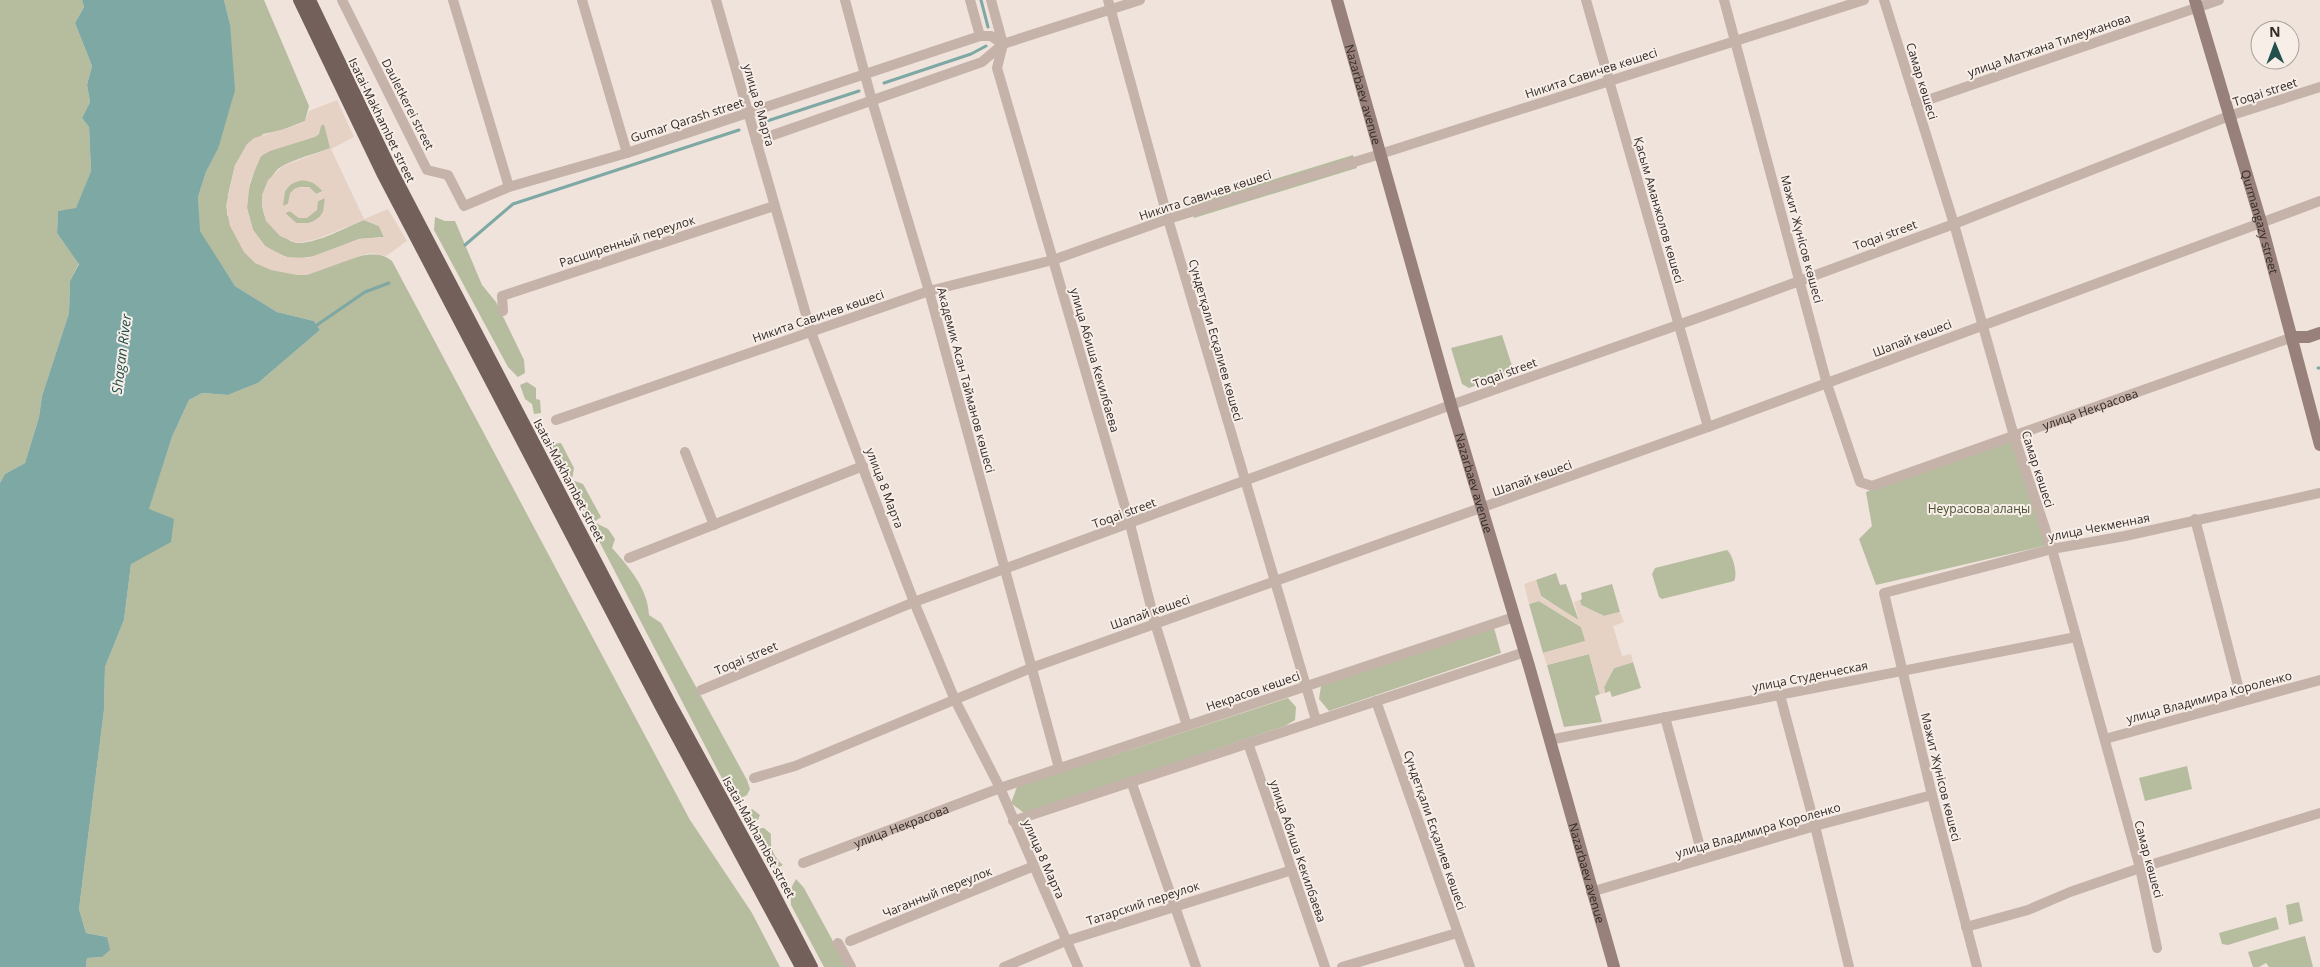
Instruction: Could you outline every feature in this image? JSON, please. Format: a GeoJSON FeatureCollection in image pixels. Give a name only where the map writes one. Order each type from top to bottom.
{"type":"FeatureCollection","features":[{"type":"Feature","properties":{"kind":"main road","name":"Isatai-Makhambet street"},"geometry":{"type":"LineString","coordinates":[[299,0],[382,173],[657,698],[801,967]]}},
{"type":"Feature","properties":{"kind":"main road","name":"Isatai-Makhambet street"},"geometry":{"type":"LineString","coordinates":[[310,0],[396,178],[670,703],[812,967]]}},
{"type":"Feature","properties":{"kind":"main road","name":"Nazarbaev avenue"},"geometry":{"type":"LineString","coordinates":[[1337,0],[1377,155],[1525,652],[1591,892],[1614,967]]}},
{"type":"Feature","properties":{"kind":"main road","name":"Qurmangazy street"},"geometry":{"type":"LineString","coordinates":[[2196,4],[2261,222],[2320,444]]}},
{"type":"Feature","properties":{"kind":"main road","name":"улица Некрасова"},"geometry":{"type":"LineString","coordinates":[[2293,337],[2308,338],[2320,333]]}},
{"type":"Feature","properties":{"kind":"street","name":"Dauletkerei street"},"geometry":{"type":"LineString","coordinates":[[342,0],[428,170],[448,175],[464,206]]}},
{"type":"Feature","properties":{"kind":"street"},"geometry":{"type":"LineString","coordinates":[[453,0],[510,187]]}},
{"type":"Feature","properties":{"kind":"street"},"geometry":{"type":"LineString","coordinates":[[582,0],[627,153]]}},
{"type":"Feature","properties":{"kind":"street","name":"улица 8 Марта"},"geometry":{"type":"LineString","coordinates":[[716,0],[774,206],[812,332],[914,602],[955,700],[1000,788],[1078,967]]}},
{"type":"Feature","properties":{"kind":"street","name":"Академик Асан Тайманов көшесі"},"geometry":{"type":"LineString","coordinates":[[845,0],[872,101],[929,291],[1059,768]]}},
{"type":"Feature","properties":{"kind":"street"},"geometry":{"type":"LineString","coordinates":[[970,0],[980,36],[991,36],[1003,44]]}},
{"type":"Feature","properties":{"kind":"street","name":"улица Абиша Кекилбаева"},"geometry":{"type":"LineString","coordinates":[[991,0],[1003,44],[997,68],[1130,524],[1155,623],[1187,726]]}},
{"type":"Feature","properties":{"kind":"street"},"geometry":{"type":"LineString","coordinates":[[756,141],[982,62],[1003,44],[1109,5],[1140,0]]}},
{"type":"Feature","properties":{"kind":"street","name":"Қасым Аманжолов көшесі"},"geometry":{"type":"LineString","coordinates":[[1586,0],[1708,428]]}},
{"type":"Feature","properties":{"kind":"street","name":"Мәжит Жүнісов көшесі"},"geometry":{"type":"LineString","coordinates":[[1724,0],[1827,384],[1860,482]]}},
{"type":"Feature","properties":{"kind":"street","name":"Никита Савичев көшесі"},"geometry":{"type":"LineString","coordinates":[[556,420],[929,291],[1053,260],[1168,219],[1377,155],[1864,0]]}},
{"type":"Feature","properties":{"kind":"street","name":"Самар көшесі"},"geometry":{"type":"LineString","coordinates":[[1884,0],[1954,224],[2014,436],[2052,549],[2140,868],[2157,948]]}},
{"type":"Feature","properties":{"kind":"street","name":"улица Матжана Тилеужанова"},"geometry":{"type":"LineString","coordinates":[[1916,104],[2196,4],[2219,0]]}},
{"type":"Feature","properties":{"kind":"street","name":"Сүндетқали Есқалиев көшесі"},"geometry":{"type":"LineString","coordinates":[[1109,5],[1168,219],[1316,720]]}},
{"type":"Feature","properties":{"kind":"street","name":"Gumar Qarash street"},"geometry":{"type":"LineString","coordinates":[[464,206],[510,187],[627,153],[980,36]]}},
{"type":"Feature","properties":{"kind":"street","name":"Toqai street"},"geometry":{"type":"LineString","coordinates":[[701,690],[914,602],[1954,224],[2229,116],[2320,87]]}},
{"type":"Feature","properties":{"kind":"street","name":"Шапай көшесі"},"geometry":{"type":"LineString","coordinates":[[754,778],[796,766],[1031,668],[1708,428],[2320,201]]}},
{"type":"Feature","properties":{"kind":"street","name":"Расширенный переулок"},"geometry":{"type":"LineString","coordinates":[[503,311],[502,296],[774,206]]}},
{"type":"Feature","properties":{"kind":"street","name":"улица Некрасова"},"geometry":{"type":"LineString","coordinates":[[1860,482],[1872,486],[2293,337]]}},
{"type":"Feature","properties":{"kind":"street"},"geometry":{"type":"LineString","coordinates":[[685,452],[714,525]]}},
{"type":"Feature","properties":{"kind":"street"},"geometry":{"type":"LineString","coordinates":[[629,558],[863,466]]}},
{"type":"Feature","properties":{"kind":"street","name":"улица Чекменная"},"geometry":{"type":"LineString","coordinates":[[1884,592],[2052,549],[2125,536],[2195,519],[2320,493]]}},
{"type":"Feature","properties":{"kind":"street"},"geometry":{"type":"LineString","coordinates":[[2195,519],[2242,701]]}},
{"type":"Feature","properties":{"kind":"street","name":"Мәжит Жүнісов көшесі"},"geometry":{"type":"LineString","coordinates":[[1884,592],[1901,671],[1976,967]]}},
{"type":"Feature","properties":{"kind":"street","name":"Некрасов көшесі"},"geometry":{"type":"LineString","coordinates":[[1000,788],[1514,617]]}},
{"type":"Feature","properties":{"kind":"street","name":"улица Студенческая"},"geometry":{"type":"LineString","coordinates":[[1549,740],[2076,637]]}},
{"type":"Feature","properties":{"kind":"street"},"geometry":{"type":"LineString","coordinates":[[1013,821],[1525,652]]}},
{"type":"Feature","properties":{"kind":"street","name":"улица Владимира Короленко"},"geometry":{"type":"LineString","coordinates":[[2105,739],[2320,680]]}},
{"type":"Feature","properties":{"kind":"street"},"geometry":{"type":"LineString","coordinates":[[1780,695],[1815,826],[1849,967]]}},
{"type":"Feature","properties":{"kind":"street","name":"Сүндетқали Есқалиев көшесі"},"geometry":{"type":"LineString","coordinates":[[1376,700],[1470,967]]}},
{"type":"Feature","properties":{"kind":"street"},"geometry":{"type":"LineString","coordinates":[[1665,717],[1703,858]]}},
{"type":"Feature","properties":{"kind":"street","name":"улица Абиша Кекилбаева"},"geometry":{"type":"LineString","coordinates":[[1248,743],[1325,967]]}},
{"type":"Feature","properties":{"kind":"street"},"geometry":{"type":"LineString","coordinates":[[1131,782],[1196,967]]}},
{"type":"Feature","properties":{"kind":"street","name":"улица Некрасова"},"geometry":{"type":"LineString","coordinates":[[803,863],[1000,788]]}},
{"type":"Feature","properties":{"kind":"street","name":"улица Владимира Короленко"},"geometry":{"type":"LineString","coordinates":[[1591,892],[1815,826],[1932,795]]}},
{"type":"Feature","properties":{"kind":"street"},"geometry":{"type":"LineString","coordinates":[[1966,927],[2028,910],[2070,892],[2140,868],[2320,813]]}},
{"type":"Feature","properties":{"kind":"street","name":"Чаганный переулок"},"geometry":{"type":"LineString","coordinates":[[850,941],[1034,866]]}},
{"type":"Feature","properties":{"kind":"street","name":"Татарский переулок"},"geometry":{"type":"LineString","coordinates":[[1004,967],[1066,941],[1292,870]]}},
{"type":"Feature","properties":{"kind":"street"},"geometry":{"type":"LineString","coordinates":[[1342,967],[1457,933]]}},
{"type":"Feature","properties":{"kind":"street"},"geometry":{"type":"LineString","coordinates":[[838,943],[851,967]]}},
{"type":"Feature","properties":{"kind":"green space"},"geometry":{"type":"Polygon","coordinates":[[[0,0],[82,0],[84,7],[75,23],[92,66],[87,85],[90,102],[82,118],[89,127],[91,171],[76,209],[58,211],[57,233],[79,263],[70,281],[69,313],[42,396],[39,417],[25,463],[5,474],[0,483],[0,0]]]}},
{"type":"Feature","properties":{"kind":"green space"},"geometry":{"type":"Polygon","coordinates":[[[224,0],[264,0],[309,106],[305,121],[282,130],[263,134],[235,165],[228,195],[227,215],[297,275],[372,254],[383,256],[392,261],[690,820],[752,913],[780,967],[86,967],[87,958],[102,957],[107,937],[86,933],[79,909],[104,710],[105,667],[124,620],[131,564],[172,437],[189,400],[202,393],[228,395],[258,383],[320,330],[314,321],[277,312],[235,286],[199,231],[198,197],[206,172],[218,149],[230,24],[224,0]]]}},
{"type":"Feature","properties":{"kind":"green space"},"geometry":{"type":"Polygon","coordinates":[[[324,124],[331,148],[287,163],[277,170],[270,179],[263,196],[262,205],[267,221],[286,238],[296,243],[324,237],[364,220],[379,226],[384,237],[359,239],[317,256],[293,259],[273,252],[265,246],[253,230],[247,208],[248,191],[258,159],[265,153],[324,124]]]}},
{"type":"Feature","properties":{"kind":"green space"},"geometry":{"type":"Polygon","coordinates":[[[1353,155],[1357,168],[1194,218],[1190,205],[1353,155]]]}},
{"type":"Feature","properties":{"kind":"green space"},"geometry":{"type":"Polygon","coordinates":[[[300,180],[316,184],[323,191],[316,194],[309,187],[300,187],[293,190],[288,204],[283,206],[285,191],[288,187],[300,180]]]}},
{"type":"Feature","properties":{"kind":"green space"},"geometry":{"type":"Polygon","coordinates":[[[325,198],[322,214],[308,223],[296,223],[285,213],[290,211],[299,218],[318,201],[325,198]]]}},
{"type":"Feature","properties":{"kind":"green space"},"geometry":{"type":"Polygon","coordinates":[[[435,217],[445,221],[455,221],[482,285],[496,302],[524,360],[525,373],[518,377],[508,367],[434,230],[435,217]]]}},
{"type":"Feature","properties":{"kind":"green space"},"geometry":{"type":"Polygon","coordinates":[[[1502,335],[1514,372],[1469,388],[1462,384],[1451,348],[1502,335]]]}},
{"type":"Feature","properties":{"kind":"green space"},"geometry":{"type":"Polygon","coordinates":[[[527,382],[536,388],[536,399],[540,400],[541,413],[534,414],[532,404],[525,399],[520,385],[527,382]]]}},
{"type":"Feature","properties":{"kind":"green space","name":"Неурасова алаңы"},"geometry":{"type":"Polygon","coordinates":[[[2013,441],[2048,545],[1876,585],[1859,539],[1872,526],[1866,492],[2013,441]]]}},
{"type":"Feature","properties":{"kind":"green space"},"geometry":{"type":"Polygon","coordinates":[[[561,443],[574,468],[572,480],[583,484],[601,517],[594,522],[608,529],[615,539],[612,548],[641,587],[648,605],[649,615],[661,623],[747,780],[750,789],[747,795],[739,799],[730,794],[552,450],[553,444],[561,443]]]}},
{"type":"Feature","properties":{"kind":"green space"},"geometry":{"type":"Polygon","coordinates":[[[1727,550],[1734,565],[1734,581],[1662,599],[1659,597],[1652,574],[1655,568],[1727,550]]]}},
{"type":"Feature","properties":{"kind":"green space"},"geometry":{"type":"Polygon","coordinates":[[[1556,573],[1560,585],[1566,584],[1579,621],[1541,596],[1536,580],[1556,573]]]}},
{"type":"Feature","properties":{"kind":"green space"},"geometry":{"type":"Polygon","coordinates":[[[1612,584],[1620,612],[1604,616],[1581,605],[1581,593],[1612,584]]]}},
{"type":"Feature","properties":{"kind":"green space"},"geometry":{"type":"Polygon","coordinates":[[[1539,601],[1581,627],[1586,641],[1543,653],[1529,604],[1539,601]]]}},
{"type":"Feature","properties":{"kind":"green space"},"geometry":{"type":"Polygon","coordinates":[[[1494,628],[1501,653],[1329,711],[1319,699],[1321,686],[1494,628]]]}},
{"type":"Feature","properties":{"kind":"green space"},"geometry":{"type":"Polygon","coordinates":[[[1589,654],[1600,694],[1595,696],[1602,722],[1564,727],[1547,665],[1589,654]]]}},
{"type":"Feature","properties":{"kind":"green space"},"geometry":{"type":"Polygon","coordinates":[[[1633,662],[1641,688],[1612,697],[1610,691],[1605,693],[1604,687],[1614,668],[1633,662]]]}},
{"type":"Feature","properties":{"kind":"green space"},"geometry":{"type":"Polygon","coordinates":[[[1288,698],[1296,707],[1295,720],[1285,726],[1024,813],[1011,803],[1017,787],[1288,698]]]}},
{"type":"Feature","properties":{"kind":"green space"},"geometry":{"type":"Polygon","coordinates":[[[2187,766],[2192,789],[2145,801],[2139,778],[2187,766]]]}},
{"type":"Feature","properties":{"kind":"green space"},"geometry":{"type":"Polygon","coordinates":[[[752,809],[760,815],[758,820],[750,823],[753,829],[764,828],[771,834],[773,851],[783,865],[776,869],[769,863],[767,852],[755,842],[744,818],[752,809]]]}},
{"type":"Feature","properties":{"kind":"green space"},"geometry":{"type":"Polygon","coordinates":[[[796,879],[804,888],[847,967],[824,967],[791,905],[790,890],[796,879]]]}},
{"type":"Feature","properties":{"kind":"green space"},"geometry":{"type":"Polygon","coordinates":[[[2299,902],[2303,921],[2289,925],[2286,905],[2299,902]]]}},
{"type":"Feature","properties":{"kind":"green space"},"geometry":{"type":"Polygon","coordinates":[[[2276,917],[2279,929],[2228,945],[2222,944],[2219,933],[2276,917]]]}},
{"type":"Feature","properties":{"kind":"green space"},"geometry":{"type":"Polygon","coordinates":[[[2305,936],[2313,967],[2269,967],[2266,963],[2259,967],[2253,967],[2248,952],[2305,936]]]}},
{"type":"Feature","properties":{"kind":"shaded area"},"geometry":{"type":"Polygon","coordinates":[[[337,100],[354,137],[331,149],[364,219],[388,209],[407,241],[386,256],[373,253],[363,255],[307,275],[297,275],[271,270],[255,263],[244,252],[230,226],[226,206],[235,165],[247,144],[254,138],[305,121],[309,111],[337,100]],[[324,124],[321,126],[319,134],[315,137],[270,151],[261,156],[250,182],[247,208],[253,230],[265,246],[286,257],[308,258],[359,239],[384,237],[379,226],[364,220],[317,239],[297,243],[280,236],[266,221],[262,195],[268,180],[283,166],[330,148],[324,124]],[[301,180],[291,184],[285,191],[283,206],[288,204],[290,193],[296,188],[309,187],[316,194],[323,191],[312,182],[301,180]],[[325,198],[318,201],[317,210],[307,218],[299,218],[290,211],[285,213],[296,223],[311,223],[320,217],[323,212],[325,198]]]}},
{"type":"Feature","properties":{"kind":"shaded area"},"geometry":{"type":"Polygon","coordinates":[[[1536,580],[1541,597],[1579,620],[1574,602],[1580,600],[1581,605],[1604,616],[1620,612],[1624,622],[1613,626],[1622,656],[1631,654],[1633,662],[1614,668],[1604,687],[1605,693],[1600,694],[1589,654],[1547,665],[1543,653],[1585,641],[1581,627],[1539,601],[1529,604],[1524,584],[1536,580]]]}},
{"type":"Feature","properties":{"kind":"water","name":"Shagan River"},"geometry":{"type":"Polygon","coordinates":[[[82,0],[224,0],[230,24],[235,90],[218,149],[206,172],[198,197],[200,231],[235,286],[277,312],[314,321],[320,330],[258,383],[228,395],[202,393],[189,400],[172,437],[149,509],[174,519],[171,542],[131,564],[124,620],[105,667],[104,710],[79,909],[86,933],[107,937],[110,950],[102,957],[87,958],[86,967],[0,967],[0,483],[5,474],[25,463],[39,417],[42,396],[69,313],[70,281],[79,264],[57,233],[58,211],[76,208],[91,171],[89,127],[82,118],[90,102],[87,85],[92,66],[75,23],[84,7],[82,0]]]}},
{"type":"Feature","properties":{"kind":"waterway"},"geometry":{"type":"LineString","coordinates":[[981,0],[988,27]]}},
{"type":"Feature","properties":{"kind":"waterway"},"geometry":{"type":"LineString","coordinates":[[884,83],[971,54],[986,46]]}},
{"type":"Feature","properties":{"kind":"waterway"},"geometry":{"type":"LineString","coordinates":[[764,122],[859,91]]}},
{"type":"Feature","properties":{"kind":"waterway"},"geometry":{"type":"LineString","coordinates":[[465,245],[513,204],[739,130]]}},
{"type":"Feature","properties":{"kind":"waterway"},"geometry":{"type":"LineString","coordinates":[[317,325],[365,292],[389,283]]}}]}
